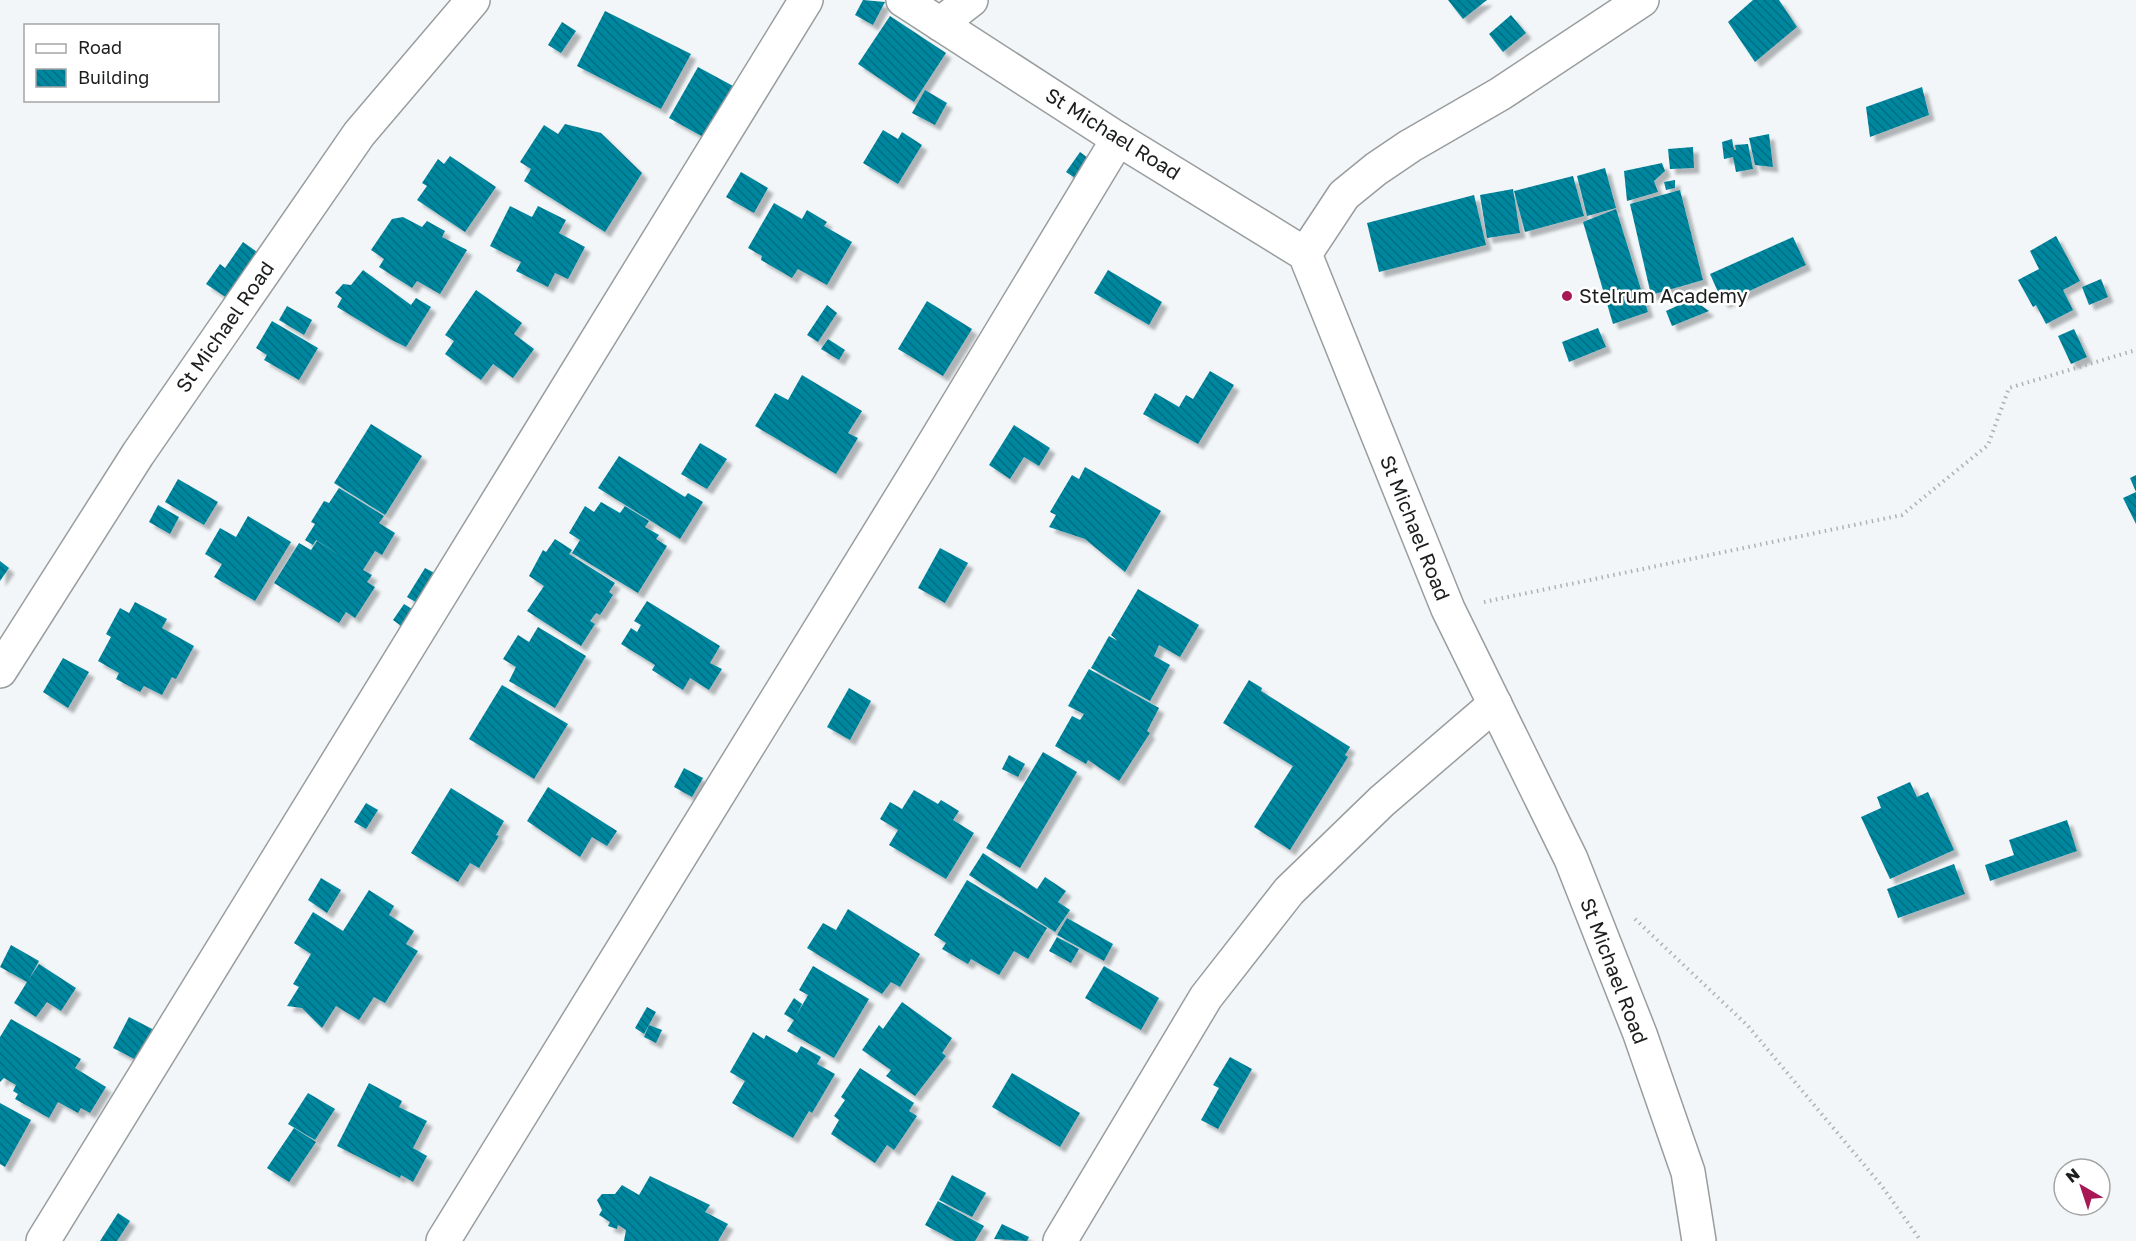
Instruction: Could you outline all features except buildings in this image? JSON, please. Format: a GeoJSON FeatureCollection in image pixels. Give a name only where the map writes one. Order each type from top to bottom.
{"type":"FeatureCollection","features":[{"type":"Feature","properties":{"kind":"street","name":"St Michael Road"},"geometry":{"type":"LineString","coordinates":[[0,671],[138,454],[358,135],[473,0]]}},
{"type":"Feature","properties":{"kind":"street"},"geometry":{"type":"LineString","coordinates":[[43,1241],[806,0]]}},
{"type":"Feature","properties":{"kind":"street","name":"St Michael Road"},"geometry":{"type":"LineString","coordinates":[[903,0],[1118,139],[1305,254],[1448,609],[1571,860],[1640,1034],[1688,1172],[1699,1241]]}},
{"type":"Feature","properties":{"kind":"street"},"geometry":{"type":"LineString","coordinates":[[940,24],[971,0]]}},
{"type":"Feature","properties":{"kind":"street"},"geometry":{"type":"LineString","coordinates":[[1305,254],[1344,195],[1376,169],[1410,146],[1500,94],[1642,0]]}},
{"type":"Feature","properties":{"kind":"street"},"geometry":{"type":"LineString","coordinates":[[442,1241],[911,480],[1118,139]]}},
{"type":"Feature","properties":{"kind":"street"},"geometry":{"type":"LineString","coordinates":[[1060,1241],[1206,998],[1289,891],[1382,801],[1495,704]]}},
{"type":"Feature","properties":{"kind":"path"},"geometry":{"type":"LineString","coordinates":[[1448,609],[1902,515],[1988,445],[2009,388],[2136,350]]}},
{"type":"Feature","properties":{"kind":"path"},"geometry":{"type":"LineString","coordinates":[[1629,914],[1748,1026],[1881,1185],[1921,1241]]}},
{"type":"Feature","properties":{"kind":"place","name":"Stelrum Academy"},"geometry":{"type":"Point","coordinates":[1567,296]}}]}
